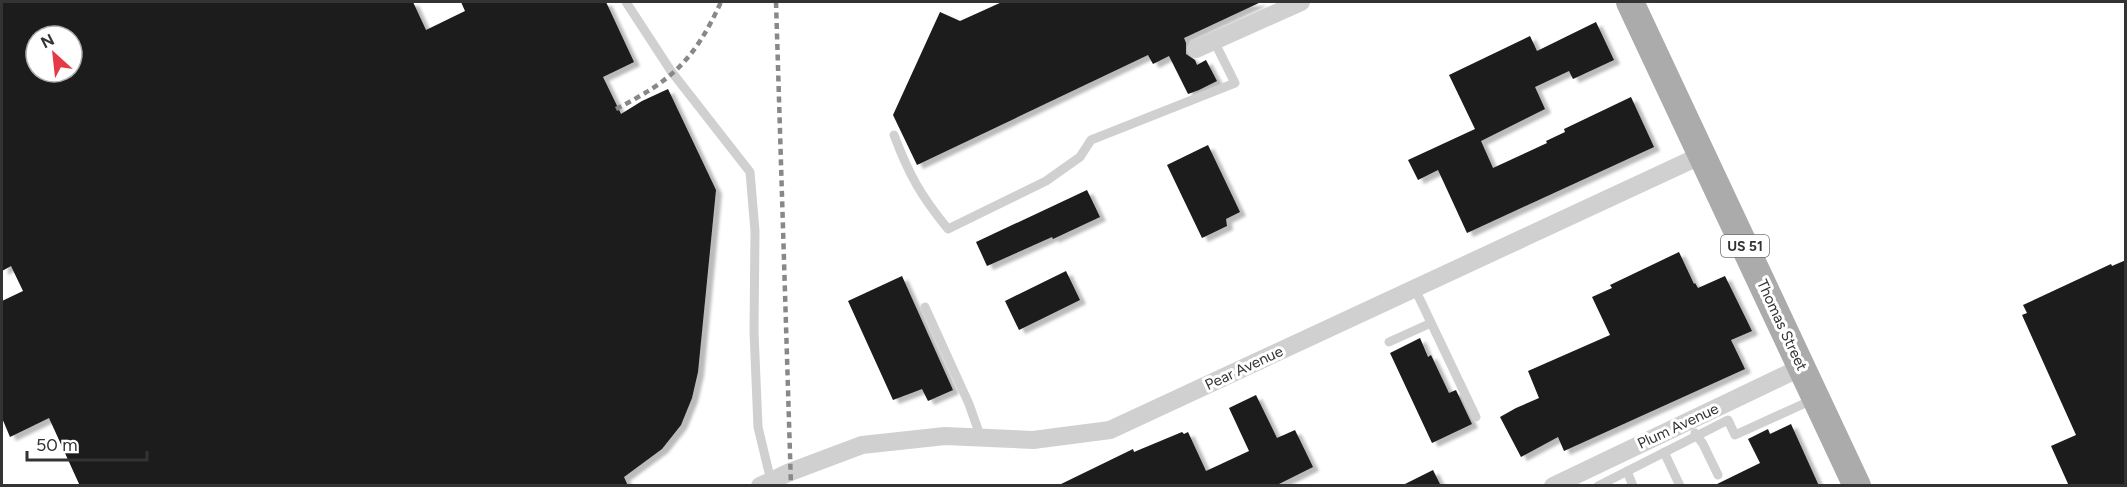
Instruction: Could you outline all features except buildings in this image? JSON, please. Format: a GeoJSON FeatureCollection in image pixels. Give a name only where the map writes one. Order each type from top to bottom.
{"type":"FeatureCollection","features":[{"type":"Feature","properties":{"kind":"main road","name":"Thomas Street"},"geometry":{"type":"LineString","coordinates":[[1637,4],[1702,155],[1857,486]]}},
{"type":"Feature","properties":{"kind":"street"},"geometry":{"type":"LineString","coordinates":[[1196,49],[1301,2]]}},
{"type":"Feature","properties":{"kind":"street","name":"Pear Avenue"},"geometry":{"type":"LineString","coordinates":[[765,483],[862,445],[945,436],[1033,440],[1110,430],[1702,155]]}},
{"type":"Feature","properties":{"kind":"street","name":"Plum Avenue"},"geometry":{"type":"LineString","coordinates":[[1553,486],[1692,429],[1802,367]]}},
{"type":"Feature","properties":{"kind":"lane"},"geometry":{"type":"LineString","coordinates":[[626,2],[671,71],[750,172],[755,231],[754,332],[758,427],[765,483]]}},
{"type":"Feature","properties":{"kind":"lane"},"geometry":{"type":"LineString","coordinates":[[894,135],[912,178],[926,202],[948,229],[1046,181],[1080,157],[1091,141],[1235,83],[1214,41]]}},
{"type":"Feature","properties":{"kind":"lane"},"geometry":{"type":"LineString","coordinates":[[1415,289],[1476,417]]}},
{"type":"Feature","properties":{"kind":"lane"},"geometry":{"type":"LineString","coordinates":[[925,307],[969,404],[981,438]]}},
{"type":"Feature","properties":{"kind":"lane"},"geometry":{"type":"LineString","coordinates":[[1389,342],[1431,323]]}},
{"type":"Feature","properties":{"kind":"lane"},"geometry":{"type":"LineString","coordinates":[[1598,486],[1664,452],[1692,429],[1728,420],[1735,435],[1816,398]]}},
{"type":"Feature","properties":{"kind":"lane"},"geometry":{"type":"LineString","coordinates":[[1692,429],[1703,444],[1718,476]]}},
{"type":"Feature","properties":{"kind":"lane"},"geometry":{"type":"LineString","coordinates":[[1664,452],[1680,486]]}},
{"type":"Feature","properties":{"kind":"lane"},"geometry":{"type":"LineString","coordinates":[[1627,471],[1634,486]]}},
{"type":"Feature","properties":{"kind":"railway"},"geometry":{"type":"LineString","coordinates":[[616,109],[653,88],[680,66],[701,39],[721,2]]}},
{"type":"Feature","properties":{"kind":"railway"},"geometry":{"type":"LineString","coordinates":[[776,2],[791,486]]}}]}
